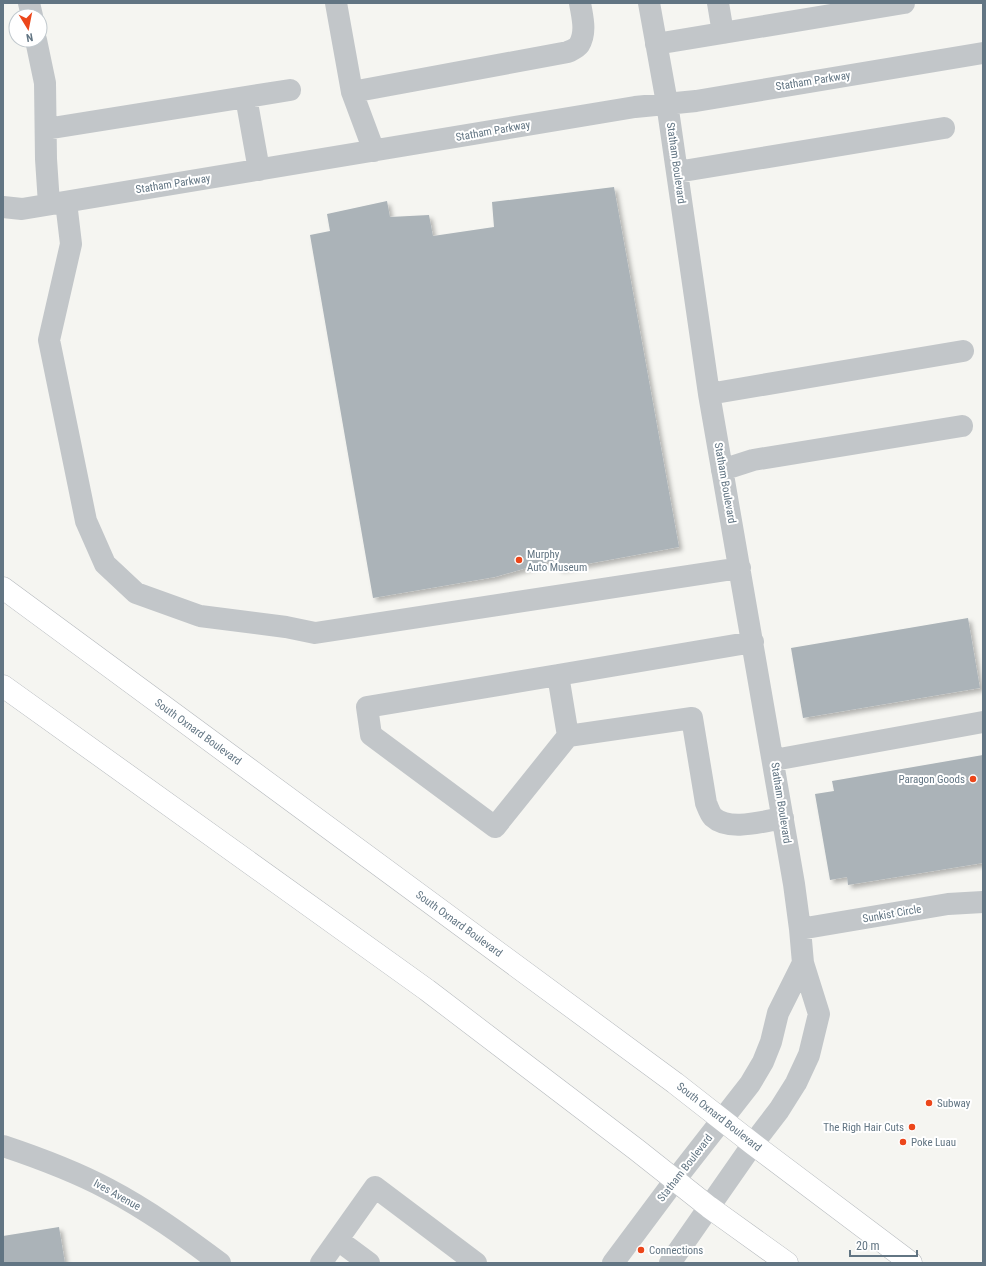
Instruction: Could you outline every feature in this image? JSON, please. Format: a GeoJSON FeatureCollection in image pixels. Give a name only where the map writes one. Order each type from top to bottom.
{"type":"FeatureCollection","features":[{"type":"Feature","properties":{"kind":"main road","name":"South Oxnard Boulevard"},"geometry":{"type":"LineString","coordinates":[[3,588],[675,1083],[752,1144],[911,1263]]}},
{"type":"Feature","properties":{"kind":"main road"},"geometry":{"type":"LineString","coordinates":[[3,686],[427,990],[710,1207],[787,1263]]}},
{"type":"Feature","properties":{"kind":"street"},"geometry":{"type":"LineString","coordinates":[[336,3],[352,92],[374,151]]}},
{"type":"Feature","properties":{"kind":"street"},"geometry":{"type":"LineString","coordinates":[[352,92],[568,52],[578,46],[583,36],[584,26],[580,3]]}},
{"type":"Feature","properties":{"kind":"street","name":"Statham Boulevard"},"geometry":{"type":"LineString","coordinates":[[649,3],[667,103],[709,394],[774,760],[794,884],[803,964],[820,1014],[809,1055],[796,1083],[779,1110],[752,1144],[670,1263]]}},
{"type":"Feature","properties":{"kind":"street"},"geometry":{"type":"LineString","coordinates":[[718,3],[723,33]]}},
{"type":"Feature","properties":{"kind":"street"},"geometry":{"type":"LineString","coordinates":[[656,44],[904,3]]}},
{"type":"Feature","properties":{"kind":"street"},"geometry":{"type":"LineString","coordinates":[[38,48],[45,83],[46,129],[57,203],[71,244],[49,340],[86,520],[105,564],[136,593],[200,616],[315,633],[740,568]]}},
{"type":"Feature","properties":{"kind":"street","name":"Statham Parkway"},"geometry":{"type":"LineString","coordinates":[[3,207],[22,209],[635,107],[696,100],[983,53]]}},
{"type":"Feature","properties":{"kind":"street"},"geometry":{"type":"LineString","coordinates":[[46,129],[290,90]]}},
{"type":"Feature","properties":{"kind":"street"},"geometry":{"type":"LineString","coordinates":[[246,97],[259,170]]}},
{"type":"Feature","properties":{"kind":"street"},"geometry":{"type":"LineString","coordinates":[[677,172],[944,128]]}},
{"type":"Feature","properties":{"kind":"street"},"geometry":{"type":"LineString","coordinates":[[709,394],[963,351]]}},
{"type":"Feature","properties":{"kind":"street"},"geometry":{"type":"LineString","coordinates":[[722,470],[753,460],[962,426]]}},
{"type":"Feature","properties":{"kind":"street"},"geometry":{"type":"LineString","coordinates":[[753,642],[367,707],[371,734],[494,827],[568,736],[692,718],[706,803],[712,816],[722,823],[738,825],[783,818]]}},
{"type":"Feature","properties":{"kind":"street"},"geometry":{"type":"LineString","coordinates":[[558,675],[568,736]]}},
{"type":"Feature","properties":{"kind":"street"},"geometry":{"type":"LineString","coordinates":[[774,760],[983,722]]}},
{"type":"Feature","properties":{"kind":"street","name":"Sunkist Circle"},"geometry":{"type":"LineString","coordinates":[[800,929],[948,904],[983,902]]}},
{"type":"Feature","properties":{"kind":"street","name":"Statham Boulevard"},"geometry":{"type":"LineString","coordinates":[[613,1263],[675,1180],[750,1084],[763,1062],[771,1042],[778,1012],[803,964]]}},
{"type":"Feature","properties":{"kind":"street","name":"Ives Avenue"},"geometry":{"type":"LineString","coordinates":[[3,1146],[52,1163],[108,1189],[161,1220],[197,1256],[220,1263]]}},
{"type":"Feature","properties":{"kind":"street"},"geometry":{"type":"LineString","coordinates":[[321,1263],[375,1187],[476,1263]]}},
{"type":"Feature","properties":{"kind":"street"},"geometry":{"type":"LineString","coordinates":[[338,1240],[369,1263]]}},
{"type":"Feature","properties":{"kind":"building"},"geometry":{"type":"Polygon","coordinates":[[[614,187],[679,547],[560,569],[551,561],[495,577],[373,598],[310,235],[330,231],[327,214],[387,201],[390,217],[429,215],[433,236],[494,227],[492,202],[614,187]]]}},
{"type":"Feature","properties":{"kind":"building"},"geometry":{"type":"Polygon","coordinates":[[[968,618],[980,688],[803,718],[791,648],[968,618]]]}},
{"type":"Feature","properties":{"kind":"building"},"geometry":{"type":"Polygon","coordinates":[[[983,755],[983,863],[848,885],[847,877],[830,880],[815,794],[834,791],[832,781],[983,755]]]}},
{"type":"Feature","properties":{"kind":"building"},"geometry":{"type":"Polygon","coordinates":[[[59,1227],[65,1263],[3,1263],[3,1236],[59,1227]]]}},
{"type":"Feature","properties":{"kind":"place","name":"Murphy Auto Museum"},"geometry":{"type":"Point","coordinates":[519,560]}},
{"type":"Feature","properties":{"kind":"place","name":"Paragon Goods"},"geometry":{"type":"Point","coordinates":[973,779]}},
{"type":"Feature","properties":{"kind":"place","name":"Subway"},"geometry":{"type":"Point","coordinates":[929,1103]}},
{"type":"Feature","properties":{"kind":"place","name":"The Righ Hair Cuts"},"geometry":{"type":"Point","coordinates":[912,1127]}},
{"type":"Feature","properties":{"kind":"place","name":"Poke Luau"},"geometry":{"type":"Point","coordinates":[903,1142]}},
{"type":"Feature","properties":{"kind":"place","name":"Connections"},"geometry":{"type":"Point","coordinates":[641,1250]}}]}
